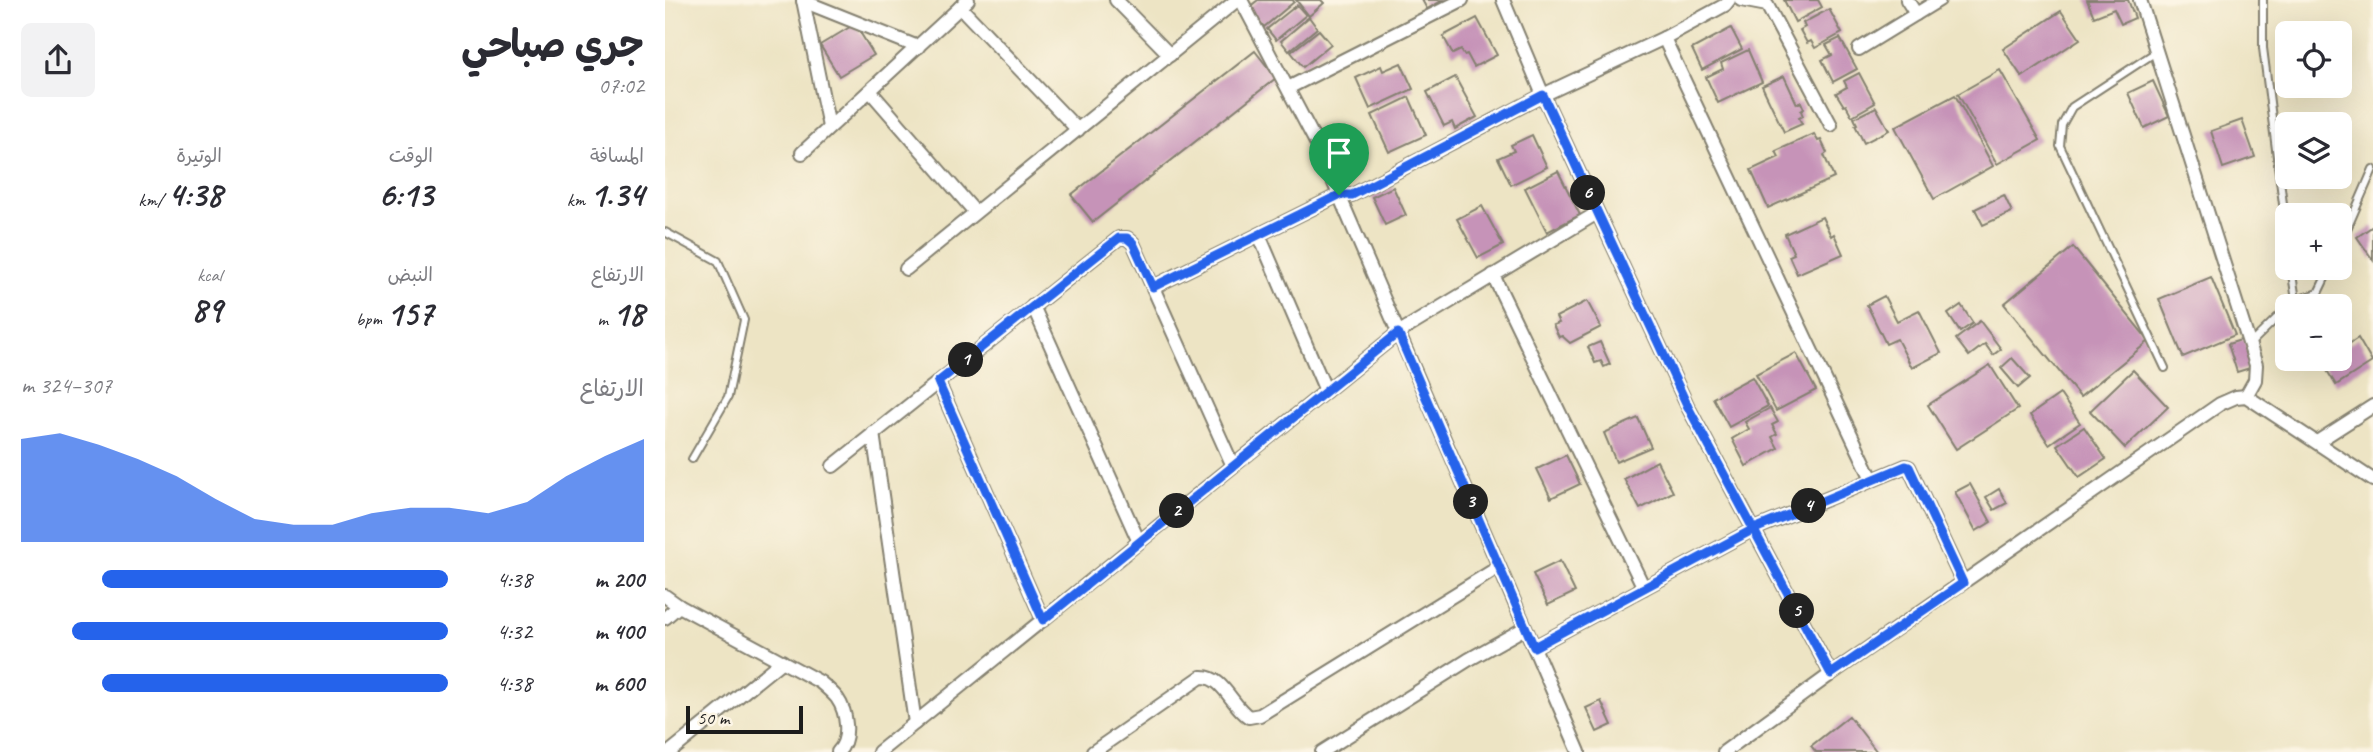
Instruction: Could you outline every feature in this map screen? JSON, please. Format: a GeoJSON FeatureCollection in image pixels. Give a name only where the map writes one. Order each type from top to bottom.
{"type":"FeatureCollection","features":[{"type":"Feature","properties":{"kind":"street"},"geometry":{"type":"LineString","coordinates":[[803,0],[918,47]]}},
{"type":"Feature","properties":{"kind":"street"},"geometry":{"type":"LineString","coordinates":[[803,0],[829,127]]}},
{"type":"Feature","properties":{"kind":"street"},"geometry":{"type":"LineString","coordinates":[[1116,0],[1170,55]]}},
{"type":"Feature","properties":{"kind":"street"},"geometry":{"type":"LineString","coordinates":[[906,269],[1239,0],[1289,88],[1339,195],[1579,752]]}},
{"type":"Feature","properties":{"kind":"street"},"geometry":{"type":"LineString","coordinates":[[1289,88],[1462,0]]}},
{"type":"Feature","properties":{"kind":"street"},"geometry":{"type":"LineString","coordinates":[[1503,0],[1543,95],[1688,407],[1831,674]]}},
{"type":"Feature","properties":{"kind":"street"},"geometry":{"type":"LineString","coordinates":[[1153,287],[1339,195],[1352,195],[1543,95],[1664,38],[1725,5],[1729,0]]}},
{"type":"Feature","properties":{"kind":"street"},"geometry":{"type":"LineString","coordinates":[[1741,0],[1767,5],[1831,125]]}},
{"type":"Feature","properties":{"kind":"street"},"geometry":{"type":"LineString","coordinates":[[1907,0],[1916,14]]}},
{"type":"Feature","properties":{"kind":"street"},"geometry":{"type":"LineString","coordinates":[[1859,49],[1939,0]]}},
{"type":"Feature","properties":{"kind":"street"},"geometry":{"type":"LineString","coordinates":[[2140,0],[2249,345],[2256,373],[2246,396]]}},
{"type":"Feature","properties":{"kind":"street"},"geometry":{"type":"LineString","coordinates":[[802,153],[964,4],[1078,130]]}},
{"type":"Feature","properties":{"kind":"street"},"geometry":{"type":"LineString","coordinates":[[1664,38],[1872,479]]}},
{"type":"Feature","properties":{"kind":"street"},"geometry":{"type":"LineString","coordinates":[[870,91],[975,212]]}},
{"type":"Feature","properties":{"kind":"street"},"geometry":{"type":"LineString","coordinates":[[879,752],[1398,333],[1597,213]]}},
{"type":"Feature","properties":{"kind":"street"},"geometry":{"type":"LineString","coordinates":[[1259,235],[1326,390]]}},
{"type":"Feature","properties":{"kind":"street"},"geometry":{"type":"LineString","coordinates":[[833,466],[1119,238],[1123,238],[1133,243],[1233,466]]}},
{"type":"Feature","properties":{"kind":"street"},"geometry":{"type":"LineString","coordinates":[[1493,275],[1644,588]]}},
{"type":"Feature","properties":{"kind":"street"},"geometry":{"type":"LineString","coordinates":[[1033,306],[1139,542]]}},
{"type":"Feature","properties":{"kind":"street"},"geometry":{"type":"LineString","coordinates":[[938,382],[1043,620]]}},
{"type":"Feature","properties":{"kind":"street"},"geometry":{"type":"LineString","coordinates":[[1724,752],[1831,674],[2220,404],[2236,397],[2246,396],[2373,480]]}},
{"type":"Feature","properties":{"kind":"street"},"geometry":{"type":"LineString","coordinates":[[2316,442],[2373,406]]}},
{"type":"Feature","properties":{"kind":"street"},"geometry":{"type":"LineString","coordinates":[[873,433],[915,723]]}},
{"type":"Feature","properties":{"kind":"street"},"geometry":{"type":"LineString","coordinates":[[1534,647],[1752,530],[1902,466],[1909,467],[1963,583]]}},
{"type":"Feature","properties":{"kind":"street"},"geometry":{"type":"LineString","coordinates":[[1093,752],[1201,677],[1209,676],[1217,682],[1240,712],[1249,717],[1261,715],[1499,567]]}},
{"type":"Feature","properties":{"kind":"street"},"geometry":{"type":"LineString","coordinates":[[665,596],[820,682],[835,695],[841,704],[846,741],[838,752]]}},
{"type":"Feature","properties":{"kind":"street"},"geometry":{"type":"LineString","coordinates":[[665,618],[679,606]]}},
{"type":"Feature","properties":{"kind":"street"},"geometry":{"type":"LineString","coordinates":[[1322,752],[1468,660],[1525,628]]}},
{"type":"Feature","properties":{"kind":"street"},"geometry":{"type":"LineString","coordinates":[[670,752],[782,661]]}},
{"type":"Feature","properties":{"kind":"lane"},"geometry":{"type":"LineString","coordinates":[[2263,0],[2263,48],[2283,203]]}},
{"type":"Feature","properties":{"kind":"lane"},"geometry":{"type":"LineString","coordinates":[[2156,52],[2072,107],[2061,125],[2060,146],[2165,368]]}},
{"type":"Feature","properties":{"kind":"lane"},"geometry":{"type":"LineString","coordinates":[[2352,217],[2373,169]]}},
{"type":"Feature","properties":{"kind":"lane"},"geometry":{"type":"LineString","coordinates":[[665,232],[718,261],[744,320],[728,397],[692,459]]}},
{"type":"Feature","properties":{"kind":"lane"},"geometry":{"type":"LineString","coordinates":[[2315,294],[2318,293],[2324,280]]}},
{"type":"Feature","properties":{"kind":"lane"},"geometry":{"type":"LineString","coordinates":[[2249,345],[2275,320]]}},
{"type":"Feature","properties":{"kind":"building"},"geometry":{"type":"Polygon","coordinates":[[[1258,0],[1294,2],[1264,27],[1248,8],[1258,0]]]}},
{"type":"Feature","properties":{"kind":"building"},"geometry":{"type":"Polygon","coordinates":[[[1296,0],[1321,0],[1324,3],[1309,16],[1296,0]]]}},
{"type":"Feature","properties":{"kind":"building"},"geometry":{"type":"Polygon","coordinates":[[[1422,0],[1443,0],[1427,9],[1422,0]]]}},
{"type":"Feature","properties":{"kind":"building"},"geometry":{"type":"Polygon","coordinates":[[[1784,0],[1818,0],[1822,7],[1795,22],[1784,0]]]}},
{"type":"Feature","properties":{"kind":"building"},"geometry":{"type":"Polygon","coordinates":[[[2087,0],[2128,0],[2135,18],[2121,24],[2114,9],[2094,17],[2087,0]]]}},
{"type":"Feature","properties":{"kind":"building"},"geometry":{"type":"Polygon","coordinates":[[[1297,5],[1306,15],[1276,40],[1267,29],[1297,5]]]}},
{"type":"Feature","properties":{"kind":"building"},"geometry":{"type":"Polygon","coordinates":[[[1829,9],[1842,33],[1815,48],[1811,41],[1807,43],[1800,30],[1805,27],[1803,23],[1829,9]]]}},
{"type":"Feature","properties":{"kind":"building"},"geometry":{"type":"Polygon","coordinates":[[[2061,11],[2080,39],[2022,77],[2003,49],[2061,11]]]}},
{"type":"Feature","properties":{"kind":"building"},"geometry":{"type":"Polygon","coordinates":[[[1309,17],[1317,28],[1289,51],[1281,41],[1309,17]]]}},
{"type":"Feature","properties":{"kind":"building"},"geometry":{"type":"Polygon","coordinates":[[[1477,18],[1497,55],[1474,67],[1467,54],[1464,55],[1461,50],[1453,54],[1443,36],[1477,18]]]}},
{"type":"Feature","properties":{"kind":"building"},"geometry":{"type":"Polygon","coordinates":[[[855,24],[874,55],[839,76],[820,45],[855,24]]]}},
{"type":"Feature","properties":{"kind":"building"},"geometry":{"type":"Polygon","coordinates":[[[1731,28],[1742,49],[1702,70],[1692,49],[1731,28]]]}},
{"type":"Feature","properties":{"kind":"building"},"geometry":{"type":"Polygon","coordinates":[[[1319,30],[1331,44],[1303,67],[1291,52],[1319,30]]]}},
{"type":"Feature","properties":{"kind":"building"},"geometry":{"type":"Polygon","coordinates":[[[1840,38],[1857,69],[1833,82],[1822,60],[1832,55],[1826,45],[1840,38]]]}},
{"type":"Feature","properties":{"kind":"building"},"geometry":{"type":"Polygon","coordinates":[[[1748,50],[1762,82],[1718,103],[1706,77],[1723,69],[1721,63],[1748,50]]]}},
{"type":"Feature","properties":{"kind":"building"},"geometry":{"type":"Polygon","coordinates":[[[1255,51],[1276,78],[1093,222],[1071,195],[1255,51]]]}},
{"type":"Feature","properties":{"kind":"building"},"geometry":{"type":"Polygon","coordinates":[[[1401,63],[1413,89],[1370,109],[1356,78],[1381,66],[1383,71],[1401,63]]]}},
{"type":"Feature","properties":{"kind":"building"},"geometry":{"type":"Polygon","coordinates":[[[2000,70],[2040,140],[1997,164],[1958,94],[2000,70]]]}},
{"type":"Feature","properties":{"kind":"building"},"geometry":{"type":"Polygon","coordinates":[[[1859,73],[1875,103],[1852,116],[1836,93],[1847,87],[1844,81],[1859,73]]]}},
{"type":"Feature","properties":{"kind":"building"},"geometry":{"type":"Polygon","coordinates":[[[1784,76],[1797,104],[1801,102],[1804,109],[1801,111],[1803,116],[1799,118],[1802,124],[1784,132],[1762,86],[1784,76]]]}},
{"type":"Feature","properties":{"kind":"building"},"geometry":{"type":"Polygon","coordinates":[[[1455,77],[1477,117],[1455,129],[1452,122],[1444,126],[1427,92],[1455,77]]]}},
{"type":"Feature","properties":{"kind":"building"},"geometry":{"type":"Polygon","coordinates":[[[2153,81],[2169,116],[2144,128],[2128,93],[2153,81]]]}},
{"type":"Feature","properties":{"kind":"building"},"geometry":{"type":"Polygon","coordinates":[[[1955,95],[1993,166],[1934,199],[1895,127],[1955,95]]]}},
{"type":"Feature","properties":{"kind":"building"},"geometry":{"type":"Polygon","coordinates":[[[1409,97],[1426,135],[1389,152],[1372,115],[1409,97]]]}},
{"type":"Feature","properties":{"kind":"building"},"geometry":{"type":"Polygon","coordinates":[[[1876,107],[1889,130],[1864,143],[1854,118],[1876,107]]]}},
{"type":"Feature","properties":{"kind":"building"},"geometry":{"type":"Polygon","coordinates":[[[2242,120],[2255,157],[2223,168],[2211,131],[2242,120]]]}},
{"type":"Feature","properties":{"kind":"building"},"geometry":{"type":"Polygon","coordinates":[[[1814,134],[1818,141],[1821,140],[1827,153],[1824,155],[1834,178],[1768,208],[1751,170],[1779,157],[1776,151],[1814,134]]]}},
{"type":"Feature","properties":{"kind":"building"},"geometry":{"type":"Polygon","coordinates":[[[1532,135],[1547,167],[1511,185],[1498,158],[1514,151],[1511,145],[1532,135]]]}},
{"type":"Feature","properties":{"kind":"building"},"geometry":{"type":"Polygon","coordinates":[[[1558,171],[1580,215],[1547,232],[1525,188],[1558,171]]]}},
{"type":"Feature","properties":{"kind":"building"},"geometry":{"type":"Polygon","coordinates":[[[1393,187],[1406,215],[1385,225],[1372,197],[1393,187]]]}},
{"type":"Feature","properties":{"kind":"building"},"geometry":{"type":"Polygon","coordinates":[[[2004,195],[2012,212],[1983,225],[1975,209],[2004,195]]]}},
{"type":"Feature","properties":{"kind":"building"},"geometry":{"type":"Polygon","coordinates":[[[1482,206],[1503,245],[1478,258],[1457,219],[1482,206]]]}},
{"type":"Feature","properties":{"kind":"building"},"geometry":{"type":"Polygon","coordinates":[[[1822,217],[1843,254],[1797,274],[1789,256],[1794,254],[1785,234],[1822,217]]]}},
{"type":"Feature","properties":{"kind":"building"},"geometry":{"type":"Polygon","coordinates":[[[2373,226],[2373,260],[2357,237],[2373,226]]]}},
{"type":"Feature","properties":{"kind":"building"},"geometry":{"type":"Polygon","coordinates":[[[2073,247],[2149,341],[2080,397],[2004,304],[2073,247]]]}},
{"type":"Feature","properties":{"kind":"building"},"geometry":{"type":"Polygon","coordinates":[[[2211,277],[2235,335],[2183,357],[2159,299],[2211,277]]]}},
{"type":"Feature","properties":{"kind":"building"},"geometry":{"type":"Polygon","coordinates":[[[1884,296],[1897,321],[1919,310],[1941,353],[1912,368],[1897,339],[1886,344],[1867,305],[1884,296]]]}},
{"type":"Feature","properties":{"kind":"building"},"geometry":{"type":"Polygon","coordinates":[[[1587,301],[1601,327],[1570,343],[1562,336],[1559,337],[1553,325],[1559,323],[1556,317],[1587,301]]]}},
{"type":"Feature","properties":{"kind":"building"},"geometry":{"type":"Polygon","coordinates":[[[1961,305],[1973,323],[1960,332],[1948,314],[1961,305]]]}},
{"type":"Feature","properties":{"kind":"building"},"geometry":{"type":"Polygon","coordinates":[[[1980,321],[2001,349],[1993,355],[1985,344],[1969,356],[1956,339],[1980,321]]]}},
{"type":"Feature","properties":{"kind":"building"},"geometry":{"type":"Polygon","coordinates":[[[2358,338],[2372,362],[2336,385],[2327,371],[2352,371],[2352,342],[2358,338]]]}},
{"type":"Feature","properties":{"kind":"building"},"geometry":{"type":"Polygon","coordinates":[[[2244,339],[2253,367],[2237,372],[2228,344],[2244,339]]]}},
{"type":"Feature","properties":{"kind":"building"},"geometry":{"type":"Polygon","coordinates":[[[1600,342],[1610,364],[1604,367],[1601,361],[1595,363],[1588,347],[1600,342]]]}},
{"type":"Feature","properties":{"kind":"building"},"geometry":{"type":"Polygon","coordinates":[[[1796,353],[1816,390],[1776,411],[1756,374],[1796,353]]]}},
{"type":"Feature","properties":{"kind":"building"},"geometry":{"type":"Polygon","coordinates":[[[2012,358],[2030,378],[2018,388],[2001,368],[2012,358]]]}},
{"type":"Feature","properties":{"kind":"building"},"geometry":{"type":"Polygon","coordinates":[[[1990,365],[2018,409],[1956,449],[1928,405],[1990,365]]]}},
{"type":"Feature","properties":{"kind":"building"},"geometry":{"type":"Polygon","coordinates":[[[2133,370],[2168,407],[2125,448],[2090,411],[2133,370]]]}},
{"type":"Feature","properties":{"kind":"building"},"geometry":{"type":"Polygon","coordinates":[[[1752,377],[1768,406],[1729,427],[1713,398],[1752,377]]]}},
{"type":"Feature","properties":{"kind":"building"},"geometry":{"type":"Polygon","coordinates":[[[2060,394],[2080,423],[2049,444],[2030,415],[2060,394]]]}},
{"type":"Feature","properties":{"kind":"building"},"geometry":{"type":"Polygon","coordinates":[[[1770,408],[1778,422],[1772,425],[1777,434],[1772,437],[1778,448],[1746,466],[1732,439],[1749,429],[1745,422],[1770,408]]]}},
{"type":"Feature","properties":{"kind":"building"},"geometry":{"type":"Polygon","coordinates":[[[1638,418],[1651,447],[1616,462],[1604,433],[1638,418]]]}},
{"type":"Feature","properties":{"kind":"building"},"geometry":{"type":"Polygon","coordinates":[[[2084,427],[2106,459],[2079,477],[2057,445],[2084,427]]]}},
{"type":"Feature","properties":{"kind":"building"},"geometry":{"type":"Polygon","coordinates":[[[1566,455],[1580,484],[1551,498],[1537,469],[1566,455]]]}},
{"type":"Feature","properties":{"kind":"building"},"geometry":{"type":"Polygon","coordinates":[[[1657,461],[1673,492],[1640,509],[1624,479],[1657,461]]]}},
{"type":"Feature","properties":{"kind":"building"},"geometry":{"type":"Polygon","coordinates":[[[1970,484],[1991,522],[1976,531],[1955,492],[1970,484]]]}},
{"type":"Feature","properties":{"kind":"building"},"geometry":{"type":"Polygon","coordinates":[[[1999,489],[2007,503],[1994,510],[1986,497],[1999,489]]]}},
{"type":"Feature","properties":{"kind":"building"},"geometry":{"type":"Polygon","coordinates":[[[1560,561],[1575,592],[1548,605],[1533,574],[1560,561]]]}},
{"type":"Feature","properties":{"kind":"building"},"geometry":{"type":"Polygon","coordinates":[[[1601,701],[1612,725],[1597,732],[1586,708],[1601,701]]]}},
{"type":"Feature","properties":{"kind":"building"},"geometry":{"type":"Polygon","coordinates":[[[1849,716],[1877,752],[1816,752],[1811,746],[1849,716]]]}},
{"type":"Feature","properties":{"kind":"route"},"geometry":{"type":"LineString","coordinates":[[1339,195],[1153,287],[1131,240],[1119,238],[938,382],[1043,620],[1398,333],[1534,647],[1752,530],[1902,466],[1909,467],[1963,583],[1831,674],[1752,530],[1688,407],[1543,95],[1352,195],[1339,195]]}}]}
